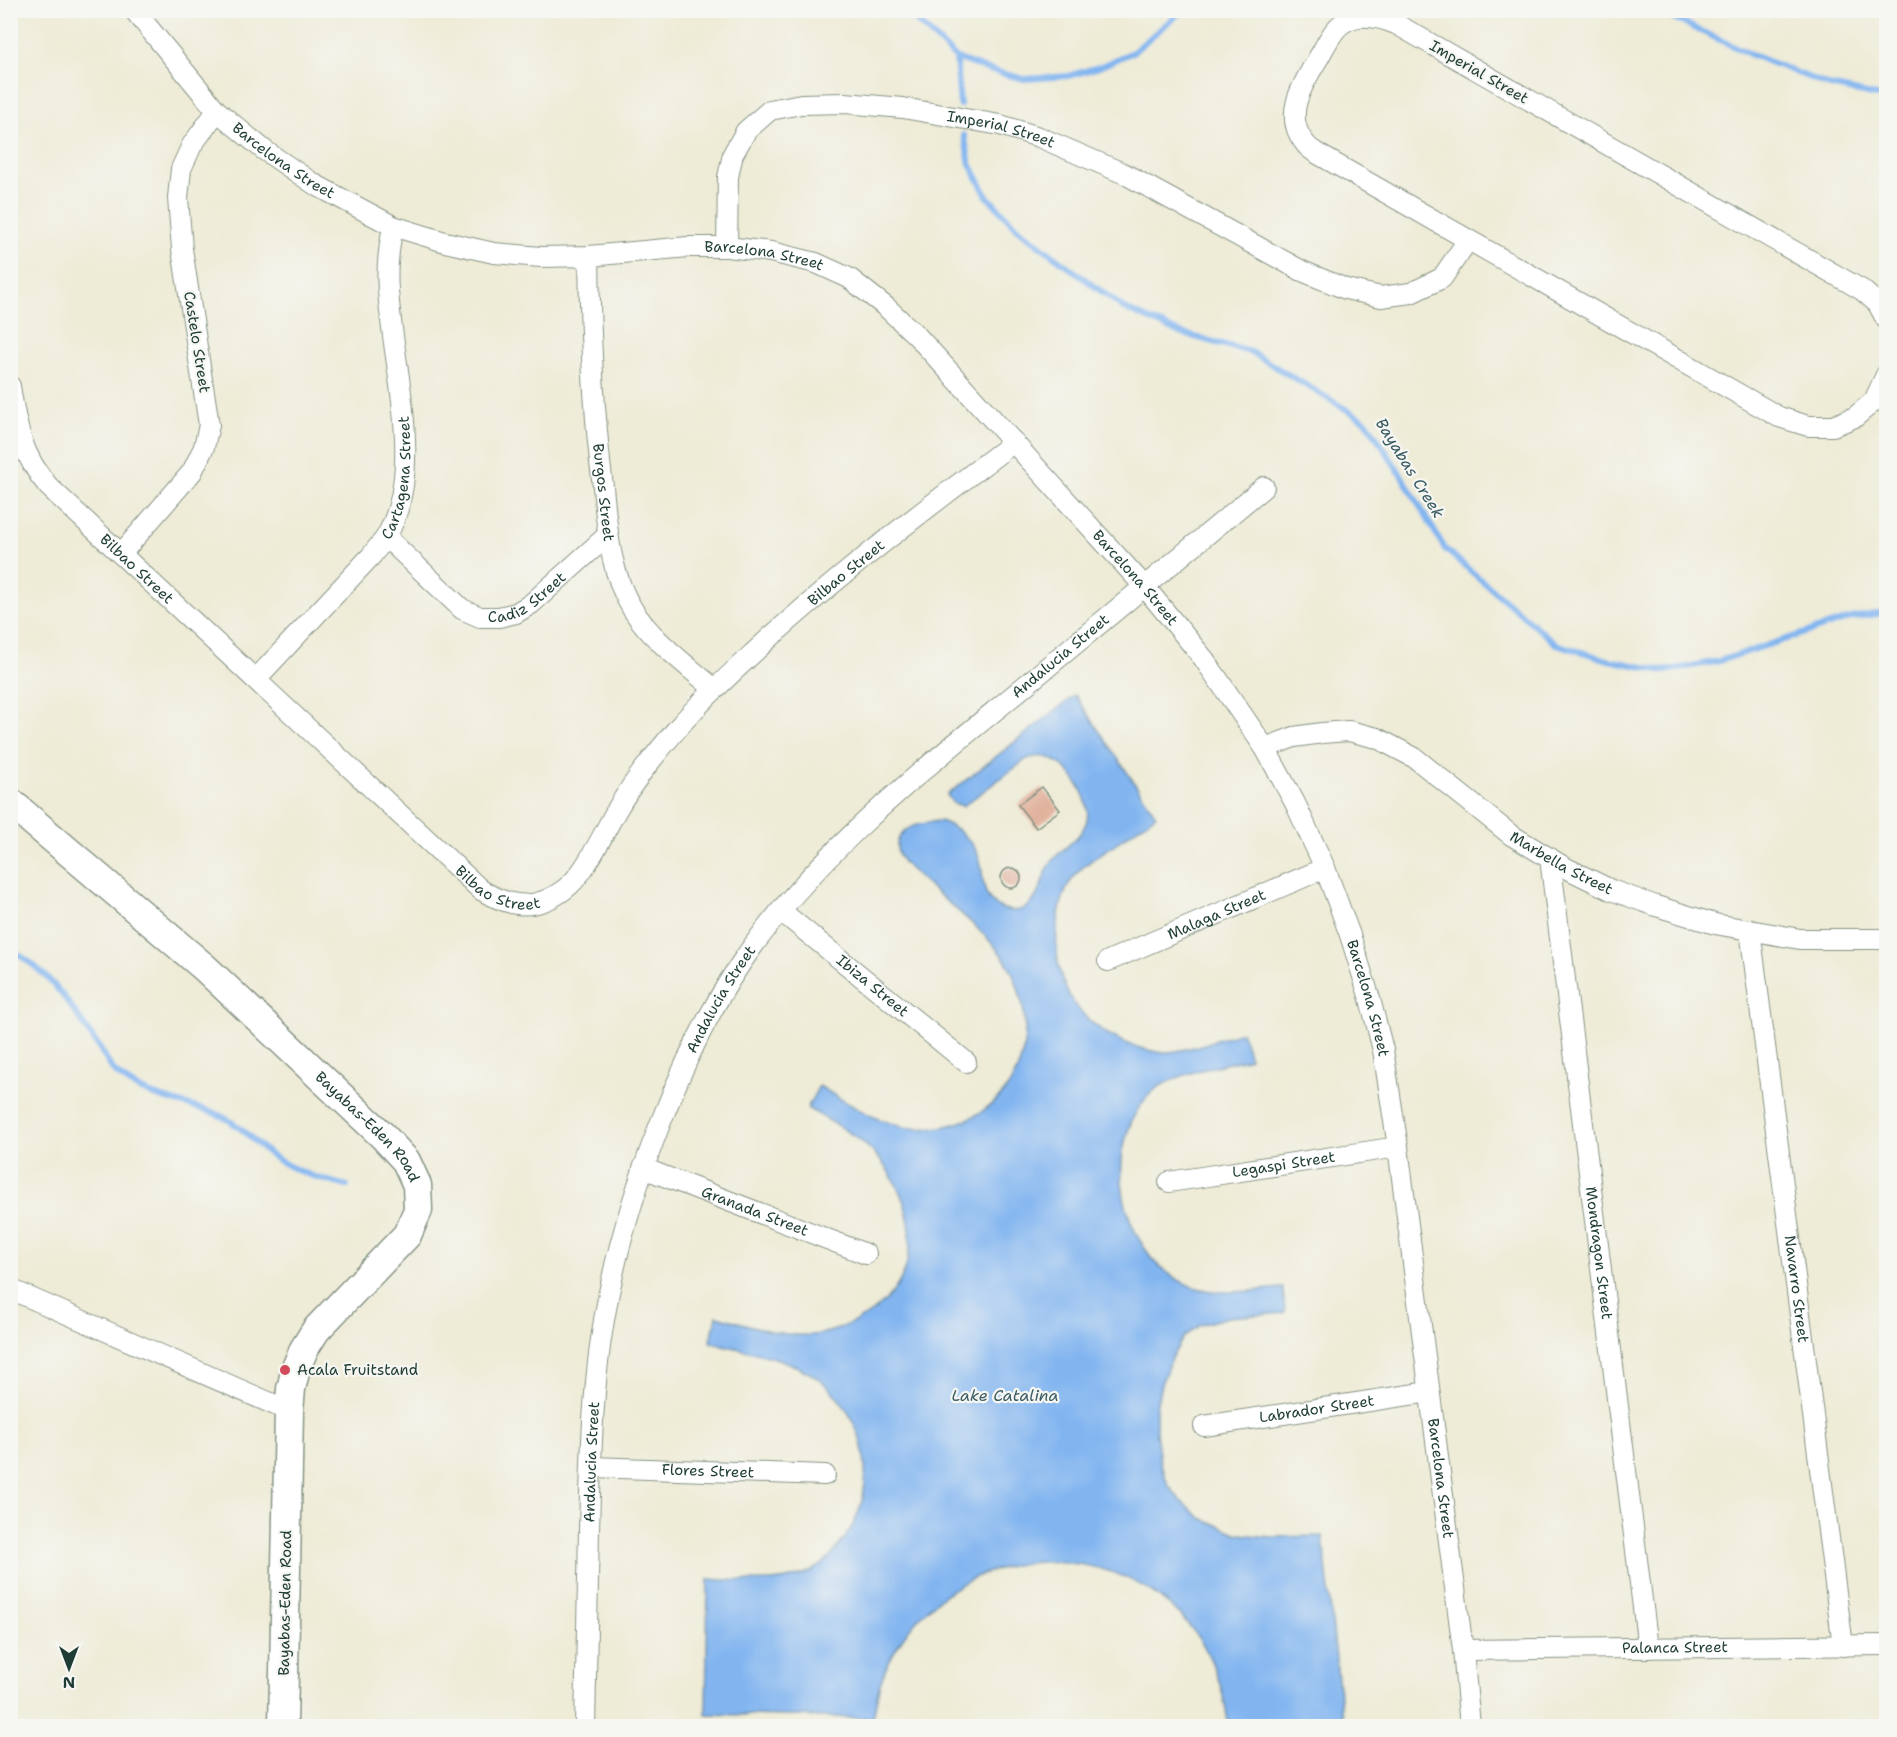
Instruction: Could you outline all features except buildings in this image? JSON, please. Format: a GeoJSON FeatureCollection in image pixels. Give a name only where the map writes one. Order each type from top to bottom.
{"type":"FeatureCollection","features":[{"type":"Feature","properties":{"kind":"street","name":"Barcelona Street"},"geometry":{"type":"LineString","coordinates":[[134,10],[218,111],[264,150],[314,184],[393,226],[445,242],[494,253],[541,257],[589,256],[688,247],[727,247],[771,252],[816,262],[849,278],[886,307],[917,336],[1144,586],[1204,659],[1265,748],[1295,803],[1325,868],[1350,935],[1383,1050],[1398,1147],[1470,1726]]}},
{"type":"Feature","properties":{"kind":"street","name":"Imperial Street"},"geometry":{"type":"LineString","coordinates":[[1887,319],[1878,304],[1862,290],[1396,24],[1379,17],[1359,17],[1342,23],[1328,41],[1301,87],[1295,106],[1295,124],[1304,142],[1318,154],[1779,417],[1808,426],[1833,426],[1855,417],[1874,401],[1887,375]]}},
{"type":"Feature","properties":{"kind":"street","name":"Imperial Street"},"geometry":{"type":"LineString","coordinates":[[727,247],[728,177],[733,154],[746,131],[770,110],[801,104],[903,108],[1000,124],[1039,137],[1125,174],[1302,271],[1346,289],[1381,297],[1411,293],[1442,278],[1468,240]]}},
{"type":"Feature","properties":{"kind":"street","name":"Castelo Street"},"geometry":{"type":"LineString","coordinates":[[121,554],[192,472],[204,447],[209,425],[182,249],[178,198],[181,169],[188,153],[218,111]]}},
{"type":"Feature","properties":{"kind":"street","name":"Cartagena Street"},"geometry":{"type":"LineString","coordinates":[[255,680],[356,574],[386,537],[397,510],[404,477],[405,442],[388,288],[388,257],[393,226]]}},
{"type":"Feature","properties":{"kind":"street","name":"Burgos Street"},"geometry":{"type":"LineString","coordinates":[[589,256],[593,387],[608,535],[621,587],[632,609],[645,627],[714,689]]}},
{"type":"Feature","properties":{"kind":"street","name":"Bilbao Street"},"geometry":{"type":"LineString","coordinates":[[10,386],[20,436],[35,471],[49,487],[481,890],[500,901],[518,905],[536,904],[554,897],[568,887],[584,867],[620,804],[682,723],[714,689],[791,619],[859,562],[1014,442]]}},
{"type":"Feature","properties":{"kind":"street","name":"Andalucia Street"},"geometry":{"type":"LineString","coordinates":[[585,1726],[591,1467],[595,1389],[604,1318],[621,1238],[643,1168],[670,1098],[701,1029],[741,963],[823,862],[912,779],[1264,487]]}},
{"type":"Feature","properties":{"kind":"street","name":"Cadiz Street"},"geometry":{"type":"LineString","coordinates":[[386,537],[462,609],[480,616],[499,617],[516,614],[531,604],[608,535]]}},
{"type":"Feature","properties":{"kind":"street","name":"Marbella Street"},"geometry":{"type":"LineString","coordinates":[[1265,748],[1294,737],[1322,733],[1349,732],[1377,738],[1415,758],[1511,835],[1602,886],[1629,897],[1715,924],[1800,939],[1887,939]]}},
{"type":"Feature","properties":{"kind":"street","name":"Bayabas-Eden Road"},"geometry":{"type":"LineString","coordinates":[[10,802],[205,968],[382,1136],[406,1161],[417,1185],[418,1210],[407,1235],[316,1330],[296,1368],[289,1411],[283,1726]]}},
{"type":"Feature","properties":{"kind":"street","name":"Mondragon Street"},"geometry":{"type":"LineString","coordinates":[[1550,858],[1648,1648]]}},
{"type":"Feature","properties":{"kind":"street","name":"Malaga Street"},"geometry":{"type":"LineString","coordinates":[[1108,961],[1325,868]]}},
{"type":"Feature","properties":{"kind":"street","name":"Ibiza Street"},"geometry":{"type":"LineString","coordinates":[[781,911],[966,1062]]}},
{"type":"Feature","properties":{"kind":"street","name":"Navarro Street"},"geometry":{"type":"LineString","coordinates":[[1750,930],[1843,1646]]}},
{"type":"Feature","properties":{"kind":"street","name":"Legaspi Street"},"geometry":{"type":"LineString","coordinates":[[1169,1182],[1398,1147]]}},
{"type":"Feature","properties":{"kind":"street","name":"Granada Street"},"geometry":{"type":"LineString","coordinates":[[643,1168],[866,1254]]}},
{"type":"Feature","properties":{"kind":"street"},"geometry":{"type":"LineString","coordinates":[[10,1289],[289,1411]]}},
{"type":"Feature","properties":{"kind":"street","name":"Labrador Street"},"geometry":{"type":"LineString","coordinates":[[1204,1426],[1429,1392]]}},
{"type":"Feature","properties":{"kind":"street","name":"Flores Street"},"geometry":{"type":"LineString","coordinates":[[591,1467],[825,1475]]}},
{"type":"Feature","properties":{"kind":"street","name":"Palanca Street"},"geometry":{"type":"LineString","coordinates":[[1462,1650],[1887,1646]]}},
{"type":"Feature","properties":{"kind":"water","name":"Lake Catalina"},"geometry":{"type":"Polygon","coordinates":[[[1075,695],[1156,815],[1085,866],[1073,878],[1066,890],[1059,916],[1057,948],[1063,981],[1069,995],[1089,1020],[1103,1031],[1133,1046],[1158,1052],[1178,1051],[1242,1032],[1250,1058],[1171,1080],[1151,1093],[1135,1114],[1125,1140],[1122,1167],[1124,1195],[1131,1222],[1144,1247],[1162,1268],[1184,1283],[1196,1288],[1220,1292],[1283,1288],[1285,1313],[1228,1317],[1200,1325],[1183,1338],[1161,1384],[1156,1407],[1156,1433],[1160,1462],[1168,1485],[1181,1501],[1201,1518],[1238,1534],[1272,1537],[1323,1536],[1343,1726],[1229,1726],[1221,1688],[1213,1665],[1191,1628],[1162,1599],[1127,1578],[1088,1566],[1048,1562],[1007,1567],[968,1581],[924,1612],[908,1631],[888,1664],[879,1687],[873,1718],[706,1714],[708,1579],[774,1581],[799,1576],[822,1564],[851,1528],[860,1508],[865,1465],[854,1424],[843,1404],[828,1387],[816,1377],[788,1363],[710,1342],[717,1316],[775,1332],[816,1335],[854,1322],[877,1308],[893,1291],[904,1272],[910,1250],[910,1227],[905,1205],[895,1182],[881,1161],[865,1145],[847,1131],[807,1108],[819,1086],[882,1120],[905,1127],[932,1128],[951,1125],[976,1115],[994,1102],[1008,1087],[1023,1052],[1025,1032],[1024,1012],[1012,972],[997,948],[903,862],[897,847],[898,841],[905,831],[919,824],[940,821],[948,824],[966,837],[976,849],[986,893],[994,904],[1012,911],[1029,905],[1038,893],[1053,860],[1076,839],[1086,823],[1087,805],[1072,776],[1057,762],[1040,756],[1027,759],[963,806],[953,803],[947,795],[1075,695]]]}},
{"type":"Feature","properties":{"kind":"waterway","name":"Bayabas Creek"},"geometry":{"type":"LineString","coordinates":[[905,10],[956,58],[960,105]]}},
{"type":"Feature","properties":{"kind":"waterway"},"geometry":{"type":"LineString","coordinates":[[956,58],[1024,79],[1068,76],[1099,67],[1133,52],[1183,10]]}},
{"type":"Feature","properties":{"kind":"waterway"},"geometry":{"type":"LineString","coordinates":[[1656,10],[1752,55],[1830,86],[1886,98]]}},
{"type":"Feature","properties":{"kind":"waterway","name":"Bayabas Creek"},"geometry":{"type":"LineString","coordinates":[[964,135],[970,164],[987,196],[1019,230],[1125,309],[1180,333],[1251,352],[1367,422],[1445,549],[1556,644],[1608,660],[1664,671],[1719,661],[1851,618],[1883,613],[1886,615]]}},
{"type":"Feature","properties":{"kind":"waterway"},"geometry":{"type":"LineString","coordinates":[[10,950],[37,968],[59,991],[99,1047],[110,1067],[128,1082],[153,1095],[221,1116],[235,1124],[271,1155],[289,1166],[317,1178],[347,1186]]}},
{"type":"Feature","properties":{"kind":"place","name":"Acala Fruitstand"},"geometry":{"type":"Point","coordinates":[285,1370]}}]}
